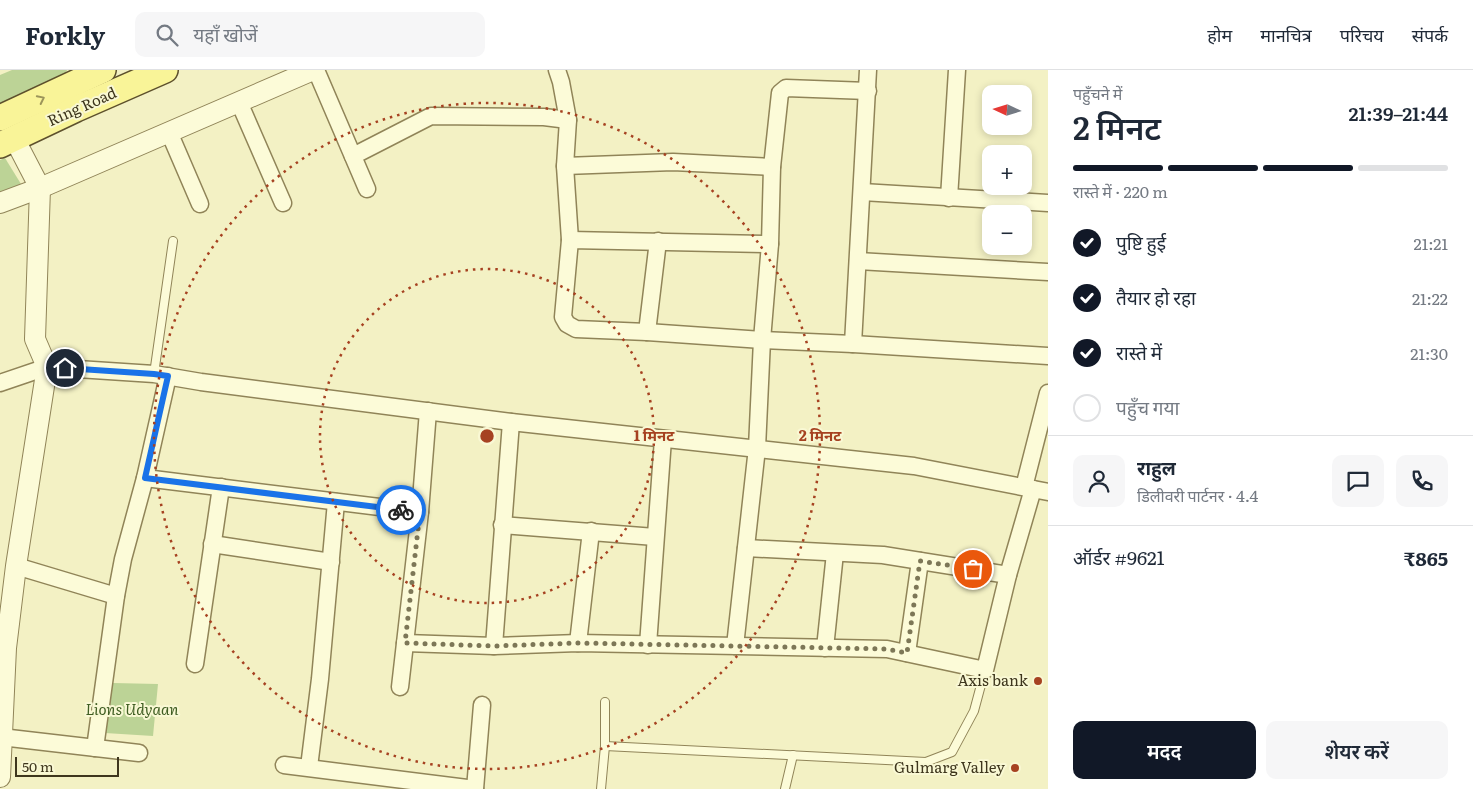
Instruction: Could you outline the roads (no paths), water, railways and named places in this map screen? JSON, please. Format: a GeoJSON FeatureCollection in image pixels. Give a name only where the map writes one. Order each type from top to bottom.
{"type":"FeatureCollection","features":[{"type":"Feature","properties":{"kind":"main road","name":"Ring Road"},"geometry":{"type":"LineString","coordinates":[[5,134],[76,109],[165,70]]}},
{"type":"Feature","properties":{"kind":"main road","name":"Ring Road"},"geometry":{"type":"LineString","coordinates":[[5,134],[89,73]]}},
{"type":"Feature","properties":{"kind":"street"},"geometry":{"type":"LineString","coordinates":[[0,203],[40,188],[315,70],[367,189]]}},
{"type":"Feature","properties":{"kind":"street"},"geometry":{"type":"LineString","coordinates":[[557,70],[568,120],[565,166],[570,240],[562,312],[567,324],[576,330],[647,332],[1048,356]]}},
{"type":"Feature","properties":{"kind":"street"},"geometry":{"type":"LineString","coordinates":[[853,344],[868,70]]}},
{"type":"Feature","properties":{"kind":"street"},"geometry":{"type":"LineString","coordinates":[[949,198],[957,70]]}},
{"type":"Feature","properties":{"kind":"street"},"geometry":{"type":"LineString","coordinates":[[736,646],[757,448],[762,340],[770,244],[772,166],[780,93],[786,88],[868,91]]}},
{"type":"Feature","properties":{"kind":"street"},"geometry":{"type":"LineString","coordinates":[[239,102],[283,203]]}},
{"type":"Feature","properties":{"kind":"street"},"geometry":{"type":"LineString","coordinates":[[353,156],[431,116],[544,117],[568,120]]}},
{"type":"Feature","properties":{"kind":"street"},"geometry":{"type":"LineString","coordinates":[[169,132],[200,204]]}},
{"type":"Feature","properties":{"kind":"street"},"geometry":{"type":"LineString","coordinates":[[0,778],[6,648],[16,566],[47,367],[35,340],[40,188],[5,134]]}},
{"type":"Feature","properties":{"kind":"street"},"geometry":{"type":"LineString","coordinates":[[565,166],[673,162],[772,166]]}},
{"type":"Feature","properties":{"kind":"street"},"geometry":{"type":"LineString","coordinates":[[862,192],[1048,203]]}},
{"type":"Feature","properties":{"kind":"street"},"geometry":{"type":"LineString","coordinates":[[570,240],[770,244]]}},
{"type":"Feature","properties":{"kind":"street"},"geometry":{"type":"LineString","coordinates":[[647,332],[658,241]]}},
{"type":"Feature","properties":{"kind":"street"},"geometry":{"type":"LineString","coordinates":[[858,261],[1048,272]]}},
{"type":"Feature","properties":{"kind":"street"},"geometry":{"type":"LineString","coordinates":[[0,383],[47,367],[161,375],[201,382],[511,422],[914,466],[1035,489]]}},
{"type":"Feature","properties":{"kind":"street"},"geometry":{"type":"LineString","coordinates":[[95,748],[116,596],[123,559],[145,478],[161,375]]}},
{"type":"Feature","properties":{"kind":"street"},"geometry":{"type":"LineString","coordinates":[[405,643],[494,646],[578,643],[887,649],[985,670],[1008,575],[1035,489],[1048,393]]}},
{"type":"Feature","properties":{"kind":"street"},"geometry":{"type":"LineString","coordinates":[[400,687],[420,512],[428,411]]}},
{"type":"Feature","properties":{"kind":"street"},"geometry":{"type":"LineString","coordinates":[[494,646],[511,422]]}},
{"type":"Feature","properties":{"kind":"street"},"geometry":{"type":"LineString","coordinates":[[648,645],[663,439]]}},
{"type":"Feature","properties":{"kind":"street"},"geometry":{"type":"LineString","coordinates":[[145,478],[420,512]]}},
{"type":"Feature","properties":{"kind":"street"},"geometry":{"type":"LineString","coordinates":[[195,664],[221,487]]}},
{"type":"Feature","properties":{"kind":"street"},"geometry":{"type":"LineString","coordinates":[[309,767],[320,679],[336,502]]}},
{"type":"Feature","properties":{"kind":"street"},"geometry":{"type":"LineString","coordinates":[[502,525],[655,537]]}},
{"type":"Feature","properties":{"kind":"street"},"geometry":{"type":"LineString","coordinates":[[578,643],[591,531]]}},
{"type":"Feature","properties":{"kind":"street"},"geometry":{"type":"LineString","coordinates":[[212,544],[331,562]]}},
{"type":"Feature","properties":{"kind":"street"},"geometry":{"type":"LineString","coordinates":[[746,548],[883,555],[1008,575]]}},
{"type":"Feature","properties":{"kind":"street"},"geometry":{"type":"LineString","coordinates":[[824,648],[835,553]]}},
{"type":"Feature","properties":{"kind":"street"},"geometry":{"type":"LineString","coordinates":[[907,653],[920,561]]}},
{"type":"Feature","properties":{"kind":"street"},"geometry":{"type":"LineString","coordinates":[[16,566],[116,596]]}},
{"type":"Feature","properties":{"kind":"street"},"geometry":{"type":"LineString","coordinates":[[284,765],[475,789],[482,705]]}},
{"type":"Feature","properties":{"kind":"street"},"geometry":{"type":"LineString","coordinates":[[1,737],[139,753]]}},
{"type":"Feature","properties":{"kind":"lane"},"geometry":{"type":"LineString","coordinates":[[161,375],[173,241]]}},
{"type":"Feature","properties":{"kind":"lane"},"geometry":{"type":"LineString","coordinates":[[605,746],[926,762],[952,752],[974,711],[985,670]]}},
{"type":"Feature","properties":{"kind":"lane"},"geometry":{"type":"LineString","coordinates":[[601,789],[605,746],[605,702]]}},
{"type":"Feature","properties":{"kind":"lane"},"geometry":{"type":"LineString","coordinates":[[785,789],[793,755]]}},
{"type":"Feature","properties":{"kind":"place","name":"Axis bank"},"geometry":{"type":"Point","coordinates":[1038,681]}},
{"type":"Feature","properties":{"kind":"place","name":"Gulmarg Valley"},"geometry":{"type":"Point","coordinates":[1015,768]}},
{"type":"Feature","properties":{"kind":"park label","name":"Lions Udyaan"},"geometry":{"type":"Point","coordinates":[132,710]}}]}
